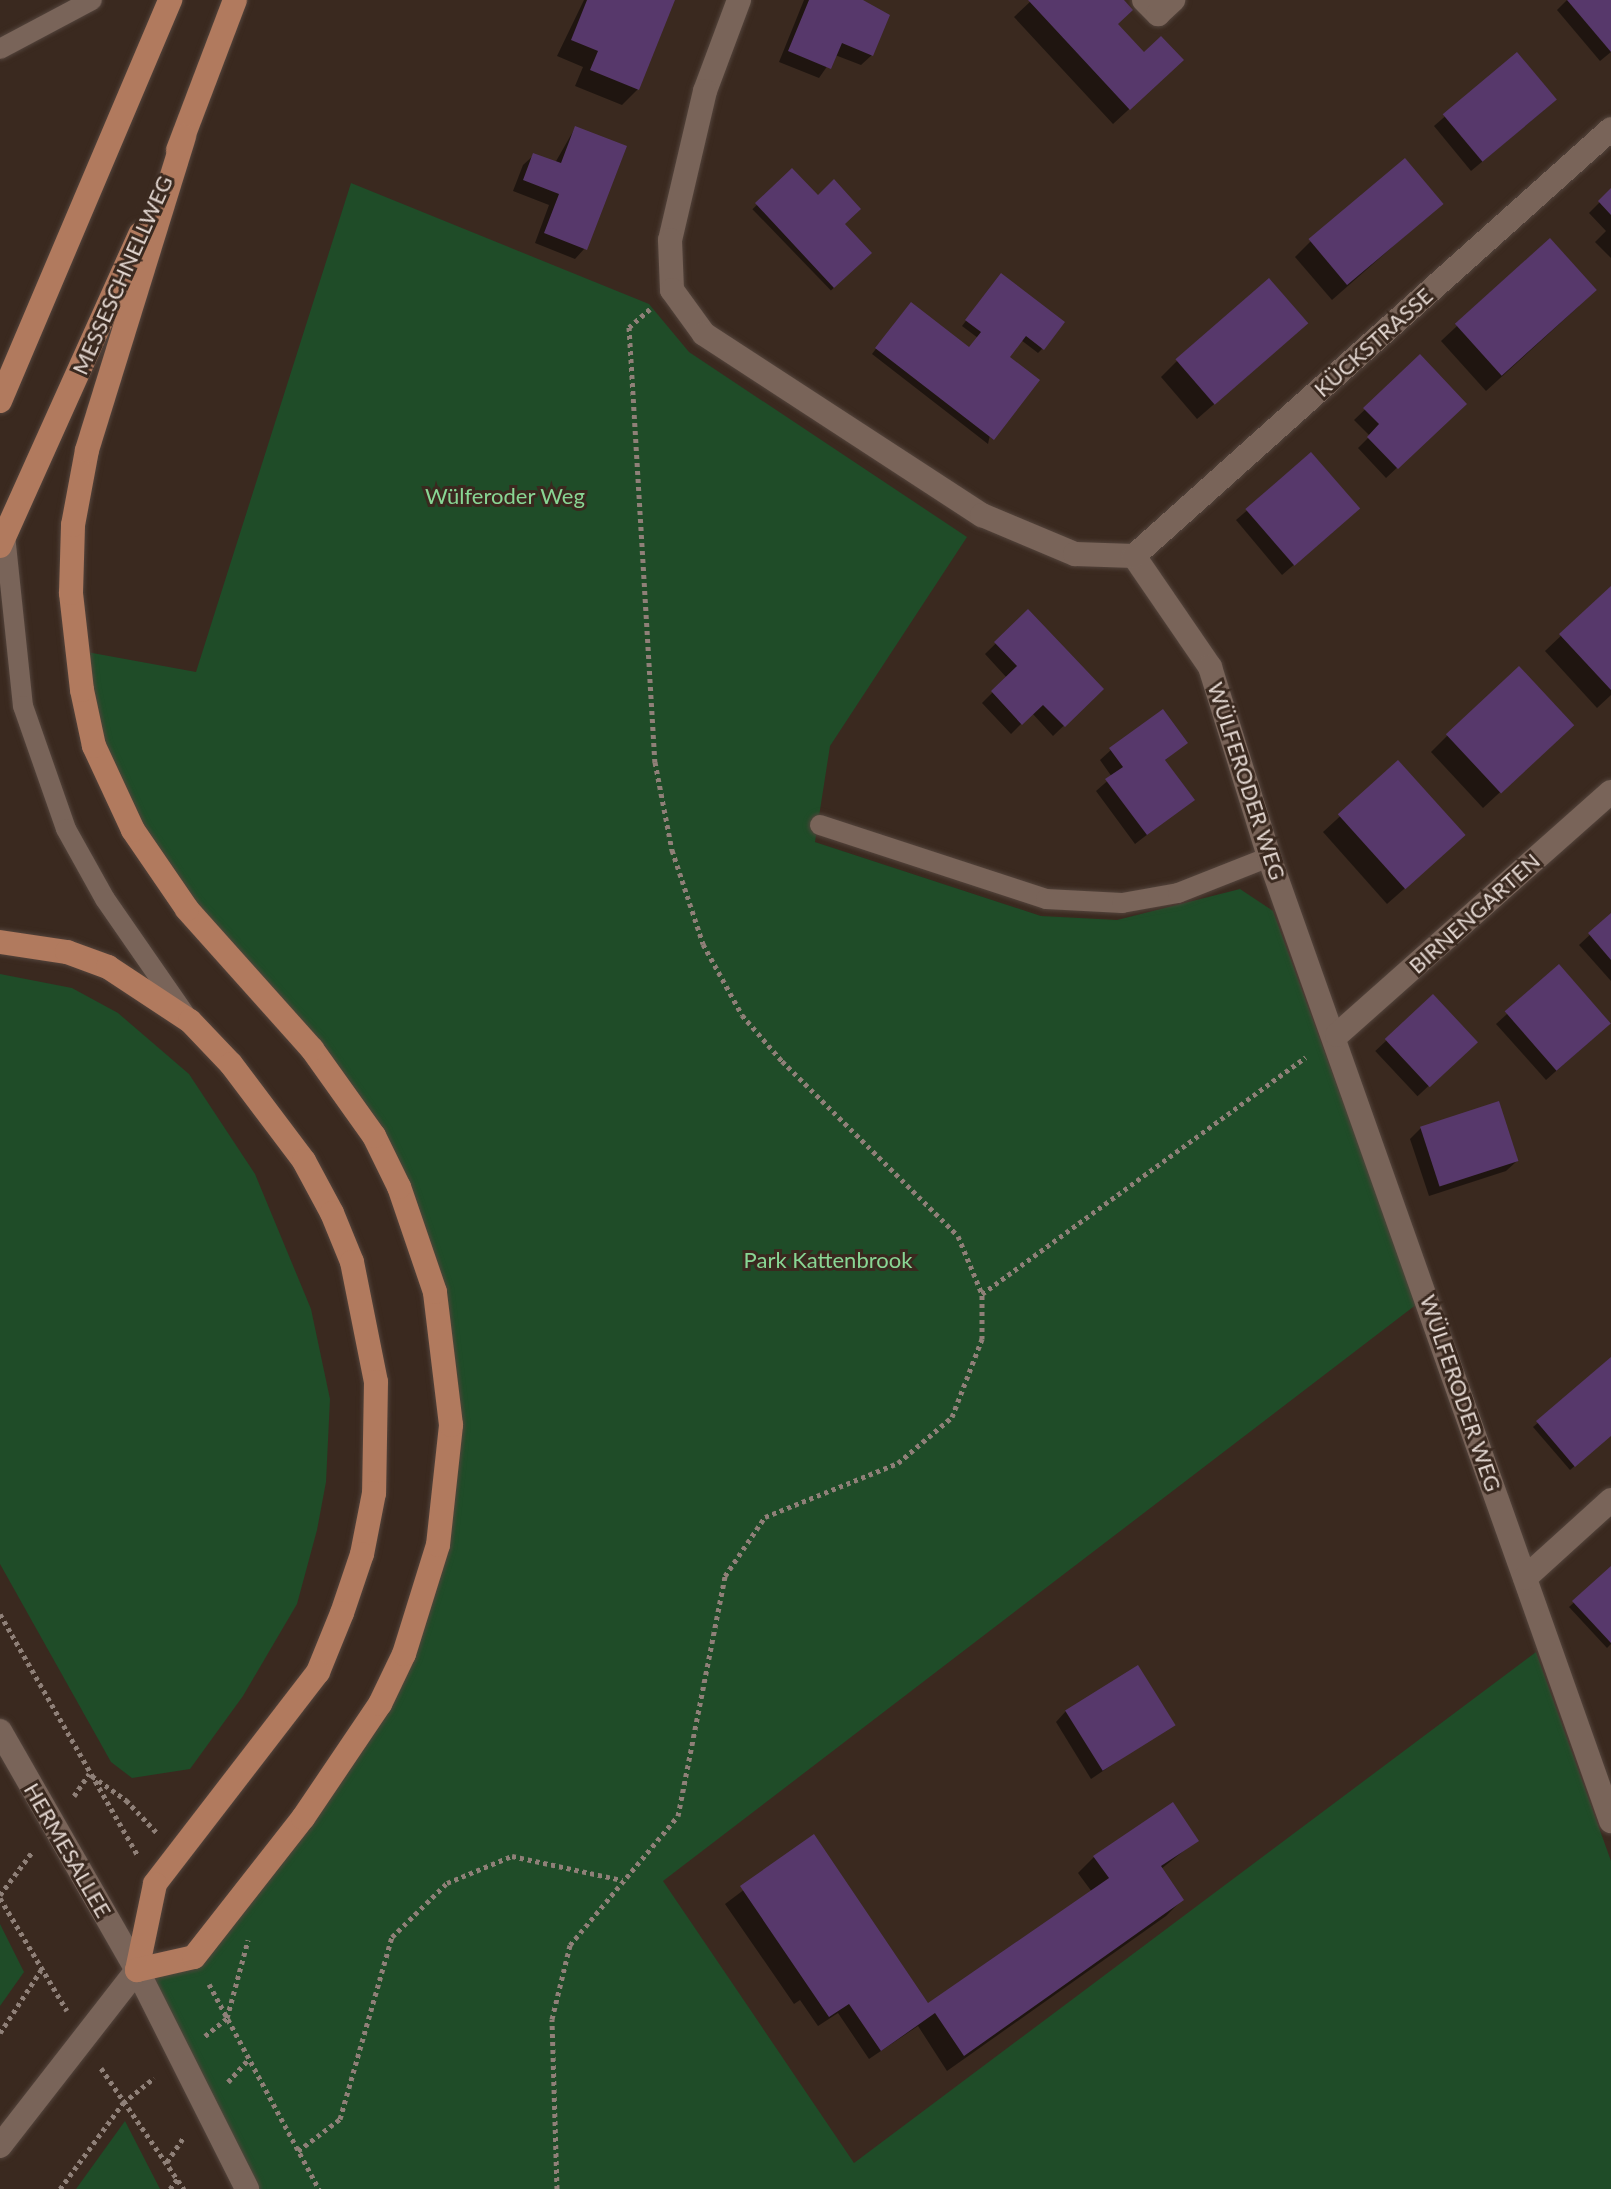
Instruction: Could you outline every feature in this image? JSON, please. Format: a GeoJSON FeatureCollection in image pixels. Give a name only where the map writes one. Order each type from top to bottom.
{"type":"FeatureCollection","features":[{"type":"Feature","properties":{"kind":"highway"},"geometry":{"type":"LineString","coordinates":[[0,401],[170,0]]}},
{"type":"Feature","properties":{"kind":"highway","name":"MESSESCHNELLWEG"},"geometry":{"type":"LineString","coordinates":[[3,540],[184,137],[235,0]]}},
{"type":"Feature","properties":{"kind":"highway"},"geometry":{"type":"LineString","coordinates":[[0,942],[67,952],[108,967],[190,1021],[269,1110],[332,1213],[367,1322],[378,1440],[362,1554],[318,1672],[155,1884],[137,1970],[194,1957],[303,1818],[380,1704],[404,1654],[432,1571],[449,1484],[451,1425],[435,1292],[380,1149],[312,1049],[187,909],[133,830],[94,746],[82,690],[71,593],[73,525],[87,450],[184,137]]}},
{"type":"Feature","properties":{"kind":"street"},"geometry":{"type":"LineString","coordinates":[[739,0],[705,91],[673,225],[672,290],[704,334],[982,515],[1075,554],[1134,556]]}},
{"type":"Feature","properties":{"kind":"street"},"geometry":{"type":"LineString","coordinates":[[1144,0],[1158,14],[1173,0]]}},
{"type":"Feature","properties":{"kind":"street","name":"KÜCKSTRASSE"},"geometry":{"type":"LineString","coordinates":[[1134,556],[1611,129]]}},
{"type":"Feature","properties":{"kind":"street","name":"WÜLFERODER WEG"},"geometry":{"type":"LineString","coordinates":[[1134,556],[1210,667],[1269,857],[1337,1035],[1611,1821]]}},
{"type":"Feature","properties":{"kind":"street","name":"BIRNENGARTEN"},"geometry":{"type":"LineString","coordinates":[[1337,1035],[1611,792]]}},
{"type":"Feature","properties":{"kind":"street"},"geometry":{"type":"LineString","coordinates":[[1525,1578],[1611,1500]]}},
{"type":"Feature","properties":{"kind":"street","name":"HERMESALLEE"},"geometry":{"type":"LineString","coordinates":[[0,1731],[137,1970],[247,2189]]}},
{"type":"Feature","properties":{"kind":"street"},"geometry":{"type":"LineString","coordinates":[[0,2146],[137,1970]]}},
{"type":"Feature","properties":{"kind":"lane"},"geometry":{"type":"LineString","coordinates":[[0,49],[92,0]]}},
{"type":"Feature","properties":{"kind":"lane"},"geometry":{"type":"LineString","coordinates":[[3,540],[23,706],[66,829],[105,899],[190,1021]]}},
{"type":"Feature","properties":{"kind":"lane"},"geometry":{"type":"LineString","coordinates":[[820,825],[1046,899],[1122,903],[1178,893],[1269,857]]}},
{"type":"Feature","properties":{"kind":"path"},"geometry":{"type":"LineString","coordinates":[[557,2189],[552,2019],[570,1945],[678,1816],[725,1576],[765,1517],[898,1463],[952,1417],[982,1339],[982,1294],[958,1236],[742,1015],[703,944],[672,850],[655,762],[629,327],[672,290]]}},
{"type":"Feature","properties":{"kind":"path"},"geometry":{"type":"LineString","coordinates":[[982,1294],[1337,1035]]}},
{"type":"Feature","properties":{"kind":"path"},"geometry":{"type":"LineString","coordinates":[[0,1614],[89,1774]]}},
{"type":"Feature","properties":{"kind":"path"},"geometry":{"type":"LineString","coordinates":[[298,2151],[340,2119],[392,1937],[447,1883],[512,1856],[622,1880]]}},
{"type":"Feature","properties":{"kind":"path"},"geometry":{"type":"LineString","coordinates":[[0,1898],[41,1970],[1,2029]]}},
{"type":"Feature","properties":{"kind":"path"},"geometry":{"type":"LineString","coordinates":[[227,2018],[319,2189]]}},
{"type":"Feature","properties":{"kind":"path"},"geometry":{"type":"LineString","coordinates":[[60,2189],[123,2103],[184,2189]]}},
{"type":"Feature","properties":{"kind":"path"},"geometry":{"type":"LineString","coordinates":[[170,2189],[178,2178]]}},
{"type":"Feature","properties":{"kind":"green space","name":"Park Kattenbrook"},"geometry":{"type":"Polygon","coordinates":[[[351,183],[649,304],[689,352],[967,537],[830,746],[815,842],[1041,916],[1117,920],[1240,889],[1273,911],[1417,1304],[663,1881],[854,2163],[1536,1652],[1611,1861],[1611,2189],[248,2189],[137,1970],[194,1957],[350,1752],[425,1597],[447,1362],[374,1136],[133,830],[76,650],[196,672],[351,183]]]}},
{"type":"Feature","properties":{"kind":"green space"},"geometry":{"type":"Polygon","coordinates":[[[0,974],[72,988],[118,1013],[189,1074],[255,1174],[311,1309],[330,1399],[326,1482],[317,1530],[297,1604],[243,1696],[190,1769],[132,1778],[111,1762],[0,1564],[0,974]]]}},
{"type":"Feature","properties":{"kind":"green space"},"geometry":{"type":"Polygon","coordinates":[[[0,1924],[24,1972],[0,2006],[0,1924]]]}},
{"type":"Feature","properties":{"kind":"green space"},"geometry":{"type":"Polygon","coordinates":[[[125,2121],[160,2189],[76,2189],[125,2121]]]}},
{"type":"Feature","properties":{"kind":"building"},"geometry":{"type":"Polygon","coordinates":[[[587,0],[675,0],[639,90],[590,70],[598,51],[571,40],[587,0]]]}},
{"type":"Feature","properties":{"kind":"building"},"geometry":{"type":"Polygon","coordinates":[[[809,0],[863,0],[890,15],[873,56],[842,43],[831,69],[788,51],[809,0]]]}},
{"type":"Feature","properties":{"kind":"building"},"geometry":{"type":"Polygon","coordinates":[[[1028,0],[1124,0],[1133,10],[1118,24],[1144,52],[1161,36],[1184,60],[1130,110],[1028,0]]]}},
{"type":"Feature","properties":{"kind":"building"},"geometry":{"type":"Polygon","coordinates":[[[1567,0],[1611,0],[1611,52],[1567,0]]]}},
{"type":"Feature","properties":{"kind":"building"},"geometry":{"type":"Polygon","coordinates":[[[1517,52],[1557,99],[1483,162],[1443,114],[1517,52]]]}},
{"type":"Feature","properties":{"kind":"building"},"geometry":{"type":"Polygon","coordinates":[[[575,126],[627,146],[587,250],[544,233],[559,194],[523,180],[533,153],[561,163],[575,126]]]}},
{"type":"Feature","properties":{"kind":"building"},"geometry":{"type":"Polygon","coordinates":[[[1405,158],[1444,204],[1347,285],[1308,239],[1405,158]]]}},
{"type":"Feature","properties":{"kind":"building"},"geometry":{"type":"Polygon","coordinates":[[[792,168],[818,195],[834,179],[861,209],[845,224],[872,253],[834,288],[755,203],[792,168]]]}},
{"type":"Feature","properties":{"kind":"building"},"geometry":{"type":"Polygon","coordinates":[[[1611,188],[1611,215],[1598,201],[1611,188]]]}},
{"type":"Feature","properties":{"kind":"building"},"geometry":{"type":"Polygon","coordinates":[[[1550,238],[1597,290],[1502,376],[1455,324],[1550,238]]]}},
{"type":"Feature","properties":{"kind":"building"},"geometry":{"type":"Polygon","coordinates":[[[1001,273],[1065,322],[1044,350],[1026,336],[1010,357],[1040,380],[994,440],[875,348],[911,302],[969,347],[981,332],[965,320],[1001,273]]]}},
{"type":"Feature","properties":{"kind":"building"},"geometry":{"type":"Polygon","coordinates":[[[1269,278],[1308,323],[1215,405],[1175,359],[1269,278]]]}},
{"type":"Feature","properties":{"kind":"building"},"geometry":{"type":"Polygon","coordinates":[[[1420,354],[1467,404],[1398,469],[1367,437],[1379,424],[1363,408],[1420,354]]]}},
{"type":"Feature","properties":{"kind":"building"},"geometry":{"type":"Polygon","coordinates":[[[1311,452],[1360,509],[1295,566],[1245,509],[1311,452]]]}},
{"type":"Feature","properties":{"kind":"building"},"geometry":{"type":"Polygon","coordinates":[[[1611,586],[1611,690],[1559,634],[1611,586]]]}},
{"type":"Feature","properties":{"kind":"building"},"geometry":{"type":"Polygon","coordinates":[[[1028,609],[1104,689],[1065,727],[1043,705],[1022,725],[991,691],[1017,666],[994,642],[1028,609]]]}},
{"type":"Feature","properties":{"kind":"building"},"geometry":{"type":"Polygon","coordinates":[[[1519,666],[1574,725],[1501,793],[1446,734],[1519,666]]]}},
{"type":"Feature","properties":{"kind":"building"},"geometry":{"type":"Polygon","coordinates":[[[1163,709],[1188,743],[1165,760],[1195,800],[1147,835],[1105,779],[1123,767],[1109,748],[1163,709]]]}},
{"type":"Feature","properties":{"kind":"building"},"geometry":{"type":"Polygon","coordinates":[[[1398,760],[1466,835],[1405,889],[1338,814],[1398,760]]]}},
{"type":"Feature","properties":{"kind":"building"},"geometry":{"type":"Polygon","coordinates":[[[1611,913],[1611,960],[1588,933],[1611,913]]]}},
{"type":"Feature","properties":{"kind":"building"},"geometry":{"type":"Polygon","coordinates":[[[1559,964],[1611,1024],[1556,1071],[1505,1011],[1559,964]]]}},
{"type":"Feature","properties":{"kind":"building"},"geometry":{"type":"Polygon","coordinates":[[[1433,994],[1478,1042],[1430,1087],[1385,1039],[1433,994]]]}},
{"type":"Feature","properties":{"kind":"building"},"geometry":{"type":"Polygon","coordinates":[[[1499,1101],[1518,1161],[1440,1187],[1420,1127],[1499,1101]]]}},
{"type":"Feature","properties":{"kind":"building"},"geometry":{"type":"Polygon","coordinates":[[[1611,1357],[1611,1436],[1575,1467],[1536,1421],[1611,1357]]]}},
{"type":"Feature","properties":{"kind":"building"},"geometry":{"type":"Polygon","coordinates":[[[1611,1566],[1611,1643],[1572,1601],[1611,1566]]]}},
{"type":"Feature","properties":{"kind":"building"},"geometry":{"type":"Polygon","coordinates":[[[1138,1665],[1176,1725],[1103,1771],[1065,1711],[1138,1665]]]}},
{"type":"Feature","properties":{"kind":"building"},"geometry":{"type":"Polygon","coordinates":[[[1173,1802],[1199,1841],[1161,1866],[1184,1900],[964,2056],[935,2013],[881,2051],[849,2004],[829,2017],[740,1886],[814,1834],[928,2003],[1109,1878],[1093,1856],[1173,1802]]]}},
{"type":"Feature","properties":{"kind":"park label","name":"Wülferoder Weg"},"geometry":{"type":"Point","coordinates":[505,496]}}]}
